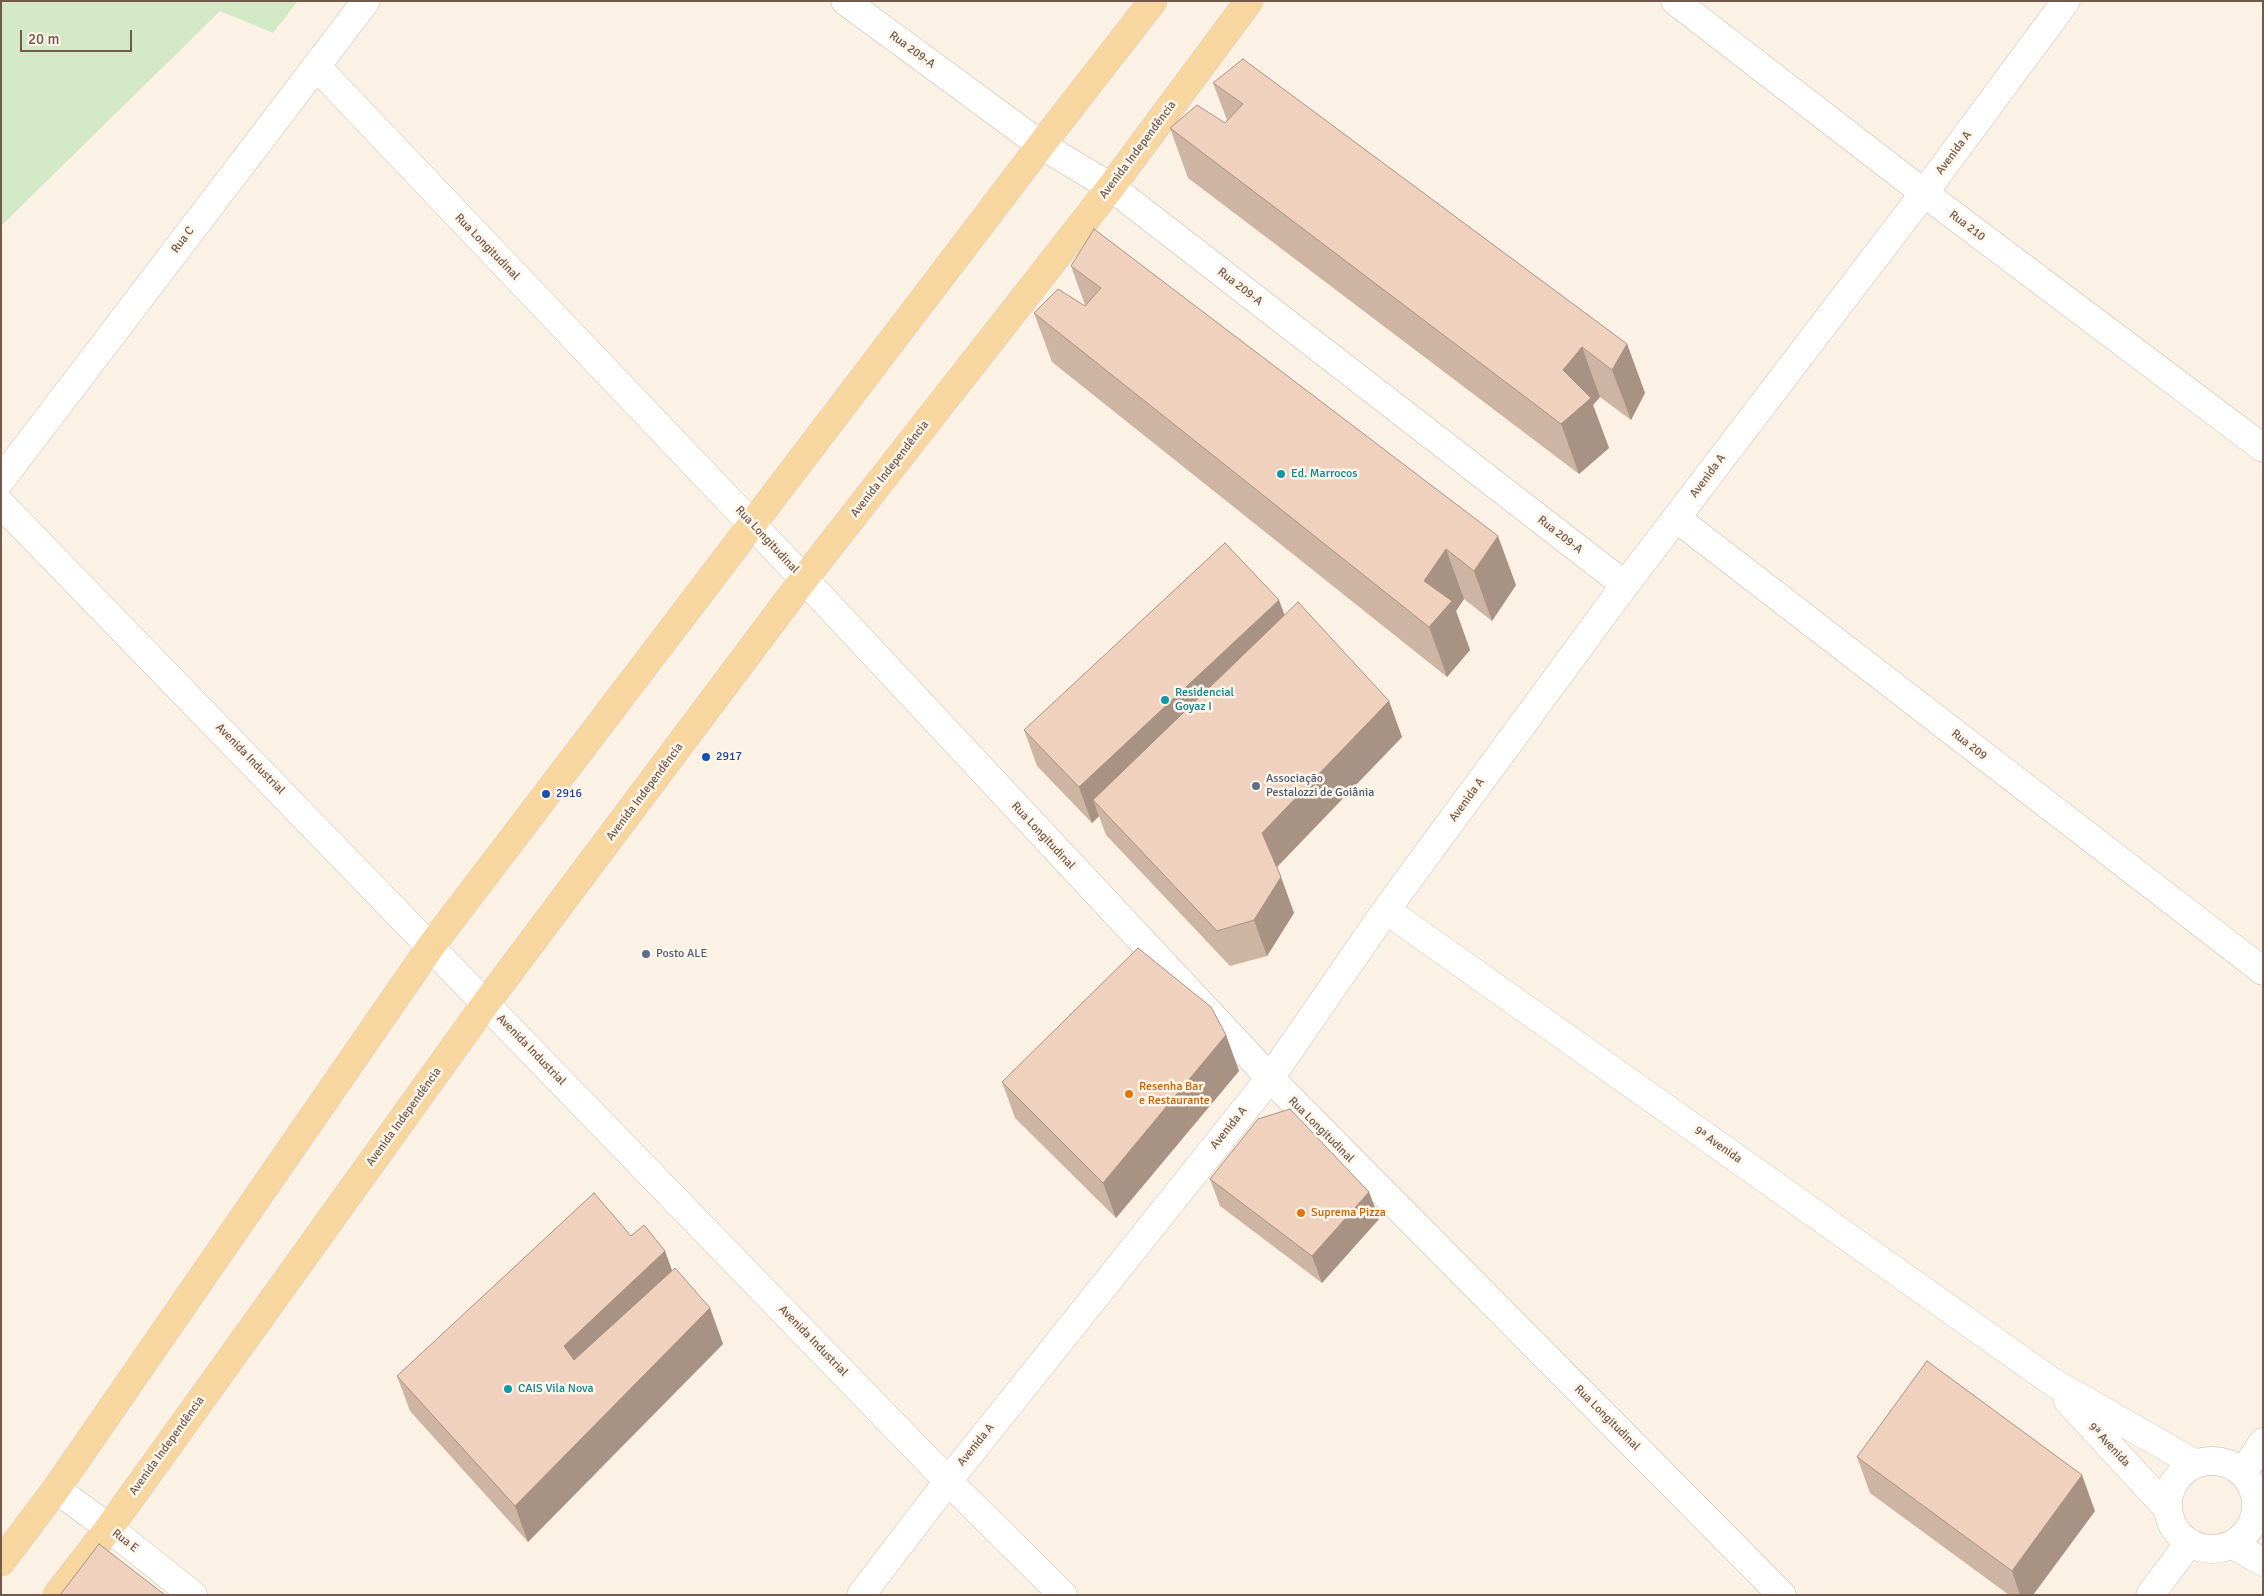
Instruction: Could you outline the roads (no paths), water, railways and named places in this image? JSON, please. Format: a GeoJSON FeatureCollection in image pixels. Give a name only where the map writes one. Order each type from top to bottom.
{"type":"FeatureCollection","features":[{"type":"Feature","properties":{"kind":"main road"},"geometry":{"type":"LineString","coordinates":[[1,1562],[56,1489],[430,946],[1153,1]]}},
{"type":"Feature","properties":{"kind":"main road","name":"Avenida Independência"},"geometry":{"type":"LineString","coordinates":[[57,1595],[109,1528],[486,1003],[804,579],[1111,187],[1249,1]]}},
{"type":"Feature","properties":{"kind":"street","name":"Rua C"},"geometry":{"type":"LineString","coordinates":[[1,480],[366,1]]}},
{"type":"Feature","properties":{"kind":"street","name":"Rua 209-A"},"geometry":{"type":"LineString","coordinates":[[845,1],[1041,145],[1111,187],[1625,585]]}},
{"type":"Feature","properties":{"kind":"street","name":"Rua 210"},"geometry":{"type":"LineString","coordinates":[[1675,1],[1924,193],[2263,448]]}},
{"type":"Feature","properties":{"kind":"street","name":"Avenida A"},"geometry":{"type":"LineString","coordinates":[[861,1595],[948,1481],[1270,1078],[1386,910],[1625,585],[1924,193],[2066,1]]}},
{"type":"Feature","properties":{"kind":"street","name":"Rua Longitudinal"},"geometry":{"type":"LineString","coordinates":[[316,66],[804,579],[1270,1078],[1782,1595]]}},
{"type":"Feature","properties":{"kind":"street","name":"Avenida Industrial"},"geometry":{"type":"LineString","coordinates":[[1,504],[948,1481],[1063,1595]]}},
{"type":"Feature","properties":{"kind":"street","name":"Rua 209"},"geometry":{"type":"LineString","coordinates":[[1676,518],[2263,971]]}},
{"type":"Feature","properties":{"kind":"street","name":"9ª Avenida"},"geometry":{"type":"LineString","coordinates":[[1386,910],[2050,1381],[2194,1463]]}},
{"type":"Feature","properties":{"kind":"street","name":"9ª Avenida"},"geometry":{"type":"LineString","coordinates":[[2050,1381],[2167,1508]]}},
{"type":"Feature","properties":{"kind":"street"},"geometry":{"type":"LineString","coordinates":[[2243,1472],[2263,1442]]}},
{"type":"Feature","properties":{"kind":"street"},"geometry":{"type":"LineString","coordinates":[[2216,1460],[2243,1472],[2257,1495],[2260,1513],[2250,1531],[2233,1545],[2221,1550],[2208,1550],[2189,1544],[2175,1530],[2167,1508],[2170,1490],[2179,1474],[2194,1463],[2216,1460]]}},
{"type":"Feature","properties":{"kind":"street","name":"Rua E"},"geometry":{"type":"LineString","coordinates":[[56,1489],[109,1528],[193,1595]]}},
{"type":"Feature","properties":{"kind":"street"},"geometry":{"type":"LineString","coordinates":[[2150,1595],[2189,1544]]}},
{"type":"Feature","properties":{"kind":"street"},"geometry":{"type":"LineString","coordinates":[[2233,1545],[2263,1562]]}},
{"type":"Feature","properties":{"kind":"place","name":"Ed. Marrocos"},"geometry":{"type":"Point","coordinates":[1281,474]}},
{"type":"Feature","properties":{"kind":"place","name":"Residencial Goyaz I"},"geometry":{"type":"Point","coordinates":[1165,700]}},
{"type":"Feature","properties":{"kind":"place","name":"2917"},"geometry":{"type":"Point","coordinates":[706,757]}},
{"type":"Feature","properties":{"kind":"place","name":"Associação Pestalozzi de Goiânia"},"geometry":{"type":"Point","coordinates":[1256,786]}},
{"type":"Feature","properties":{"kind":"place","name":"2916"},"geometry":{"type":"Point","coordinates":[546,794]}},
{"type":"Feature","properties":{"kind":"place","name":"Posto ALE"},"geometry":{"type":"Point","coordinates":[646,954]}},
{"type":"Feature","properties":{"kind":"place","name":"Resenha Bar e Restaurante"},"geometry":{"type":"Point","coordinates":[1129,1094]}},
{"type":"Feature","properties":{"kind":"place","name":"Suprema Pizza"},"geometry":{"type":"Point","coordinates":[1301,1213]}},
{"type":"Feature","properties":{"kind":"place","name":"CAIS Vila Nova"},"geometry":{"type":"Point","coordinates":[508,1389]}}]}
